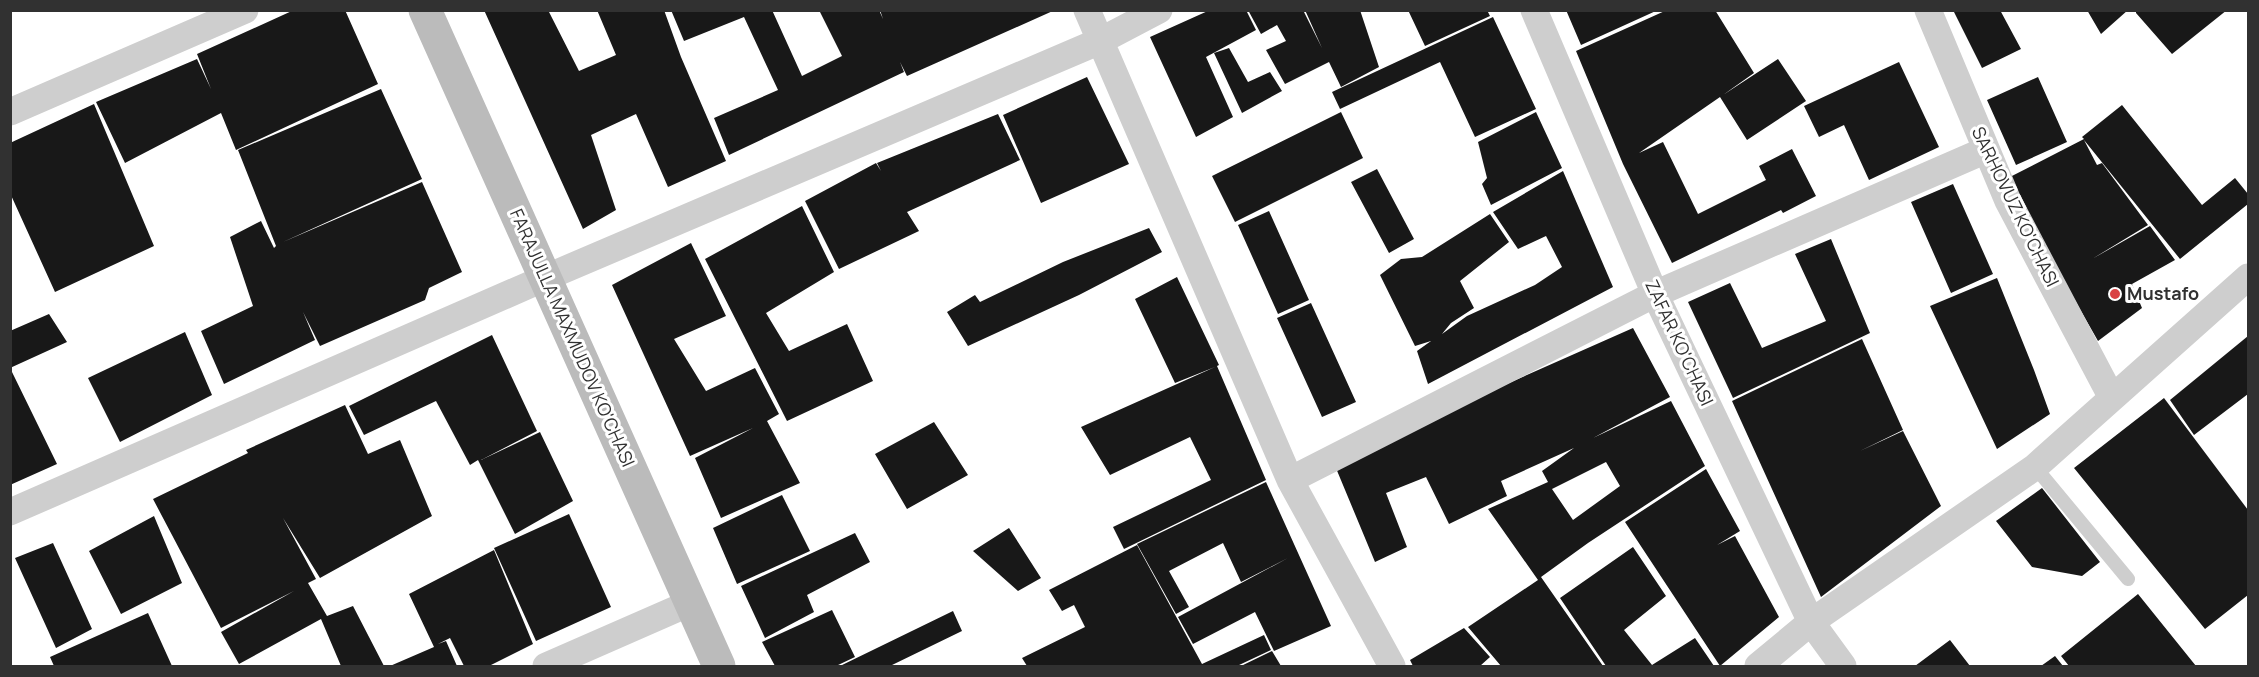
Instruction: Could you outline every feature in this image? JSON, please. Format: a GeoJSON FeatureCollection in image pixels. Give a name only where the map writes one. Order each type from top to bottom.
{"type":"FeatureCollection","features":[{"type":"Feature","properties":{"kind":"main road","name":"FARAJULLA MAXMUDOV KO'CHASI"},"geometry":{"type":"LineString","coordinates":[[425,10],[719,666]]}},
{"type":"Feature","properties":{"kind":"street"},"geometry":{"type":"LineString","coordinates":[[10,112],[245,10]]}},
{"type":"Feature","properties":{"kind":"street"},"geometry":{"type":"LineString","coordinates":[[1087,10],[1290,480],[1392,666]]}},
{"type":"Feature","properties":{"kind":"street"},"geometry":{"type":"LineString","coordinates":[[10,512],[545,278],[1100,41],[1159,10]]}},
{"type":"Feature","properties":{"kind":"street","name":"ZAFAR KO'CHASI"},"geometry":{"type":"LineString","coordinates":[[1534,10],[1655,294],[1811,622],[1843,666]]}},
{"type":"Feature","properties":{"kind":"street","name":"SARHOVUZ KO'CHASI"},"geometry":{"type":"LineString","coordinates":[[1928,10],[2008,201],[2112,398]]}},
{"type":"Feature","properties":{"kind":"street"},"geometry":{"type":"LineString","coordinates":[[1290,480],[1655,294],[1986,150]]}},
{"type":"Feature","properties":{"kind":"street"},"geometry":{"type":"LineString","coordinates":[[1758,666],[1811,622],[2035,467],[2248,277]]}},
{"type":"Feature","properties":{"kind":"street"},"geometry":{"type":"LineString","coordinates":[[546,666],[690,603]]}},
{"type":"Feature","properties":{"kind":"lane"},"geometry":{"type":"LineString","coordinates":[[2035,467],[2128,579]]}},
{"type":"Feature","properties":{"kind":"building"},"geometry":{"type":"Polygon","coordinates":[[[294,10],[345,10],[378,84],[236,150],[221,113],[125,163],[96,102],[197,59],[211,89],[197,54],[294,10]]]}},
{"type":"Feature","properties":{"kind":"building"},"geometry":{"type":"Polygon","coordinates":[[[484,10],[548,10],[579,71],[616,55],[597,10],[664,10],[681,57],[726,161],[668,187],[636,114],[591,135],[616,210],[583,229],[484,10]]]}},
{"type":"Feature","properties":{"kind":"building"},"geometry":{"type":"Polygon","coordinates":[[[671,10],[772,10],[802,76],[842,56],[819,10],[879,10],[883,19],[880,10],[1055,10],[907,76],[900,62],[904,72],[729,155],[714,118],[778,90],[744,17],[684,41],[671,10]]]}},
{"type":"Feature","properties":{"kind":"building"},"geometry":{"type":"Polygon","coordinates":[[[1210,10],[1246,10],[1256,30],[1206,57],[1233,117],[1196,137],[1150,37],[1210,10]]]}},
{"type":"Feature","properties":{"kind":"building"},"geometry":{"type":"Polygon","coordinates":[[[1248,10],[1303,10],[1322,48],[1305,10],[1360,10],[1379,67],[1341,87],[1329,62],[1285,84],[1266,50],[1286,41],[1277,25],[1261,34],[1248,10]]]}},
{"type":"Feature","properties":{"kind":"building"},"geometry":{"type":"Polygon","coordinates":[[[1408,10],[1487,10],[1490,16],[1425,46],[1408,10]]]}},
{"type":"Feature","properties":{"kind":"building"},"geometry":{"type":"Polygon","coordinates":[[[1566,10],[1658,10],[1581,45],[1566,10]]]}},
{"type":"Feature","properties":{"kind":"building"},"geometry":{"type":"Polygon","coordinates":[[[1667,10],[1715,10],[1754,73],[1723,95],[1778,59],[1806,101],[1747,140],[1720,97],[1639,153],[1663,142],[1698,214],[1766,180],[1759,166],[1792,149],[1816,196],[1783,213],[1781,210],[1672,263],[1623,164],[1576,51],[1667,10]]]}},
{"type":"Feature","properties":{"kind":"building"},"geometry":{"type":"Polygon","coordinates":[[[1953,10],[2000,10],[2021,49],[1982,68],[1953,10]]]}},
{"type":"Feature","properties":{"kind":"building"},"geometry":{"type":"Polygon","coordinates":[[[2087,10],[2128,10],[2101,34],[2087,10]]]}},
{"type":"Feature","properties":{"kind":"building"},"geometry":{"type":"Polygon","coordinates":[[[2136,10],[2227,10],[2172,54],[2136,13],[2136,10]]]}},
{"type":"Feature","properties":{"kind":"building"},"geometry":{"type":"Polygon","coordinates":[[[1493,17],[1536,109],[1475,137],[1440,62],[1340,109],[1332,92],[1493,17]]]}},
{"type":"Feature","properties":{"kind":"building"},"geometry":{"type":"Polygon","coordinates":[[[1229,48],[1248,82],[1270,72],[1282,91],[1242,113],[1214,53],[1229,48]]]}},
{"type":"Feature","properties":{"kind":"building"},"geometry":{"type":"Polygon","coordinates":[[[1899,62],[1939,147],[1869,180],[1844,125],[1819,137],[1804,106],[1899,62]]]}},
{"type":"Feature","properties":{"kind":"building"},"geometry":{"type":"Polygon","coordinates":[[[1087,77],[1129,164],[1041,203],[1003,115],[1087,77]]]}},
{"type":"Feature","properties":{"kind":"building"},"geometry":{"type":"Polygon","coordinates":[[[2038,77],[2067,142],[2016,165],[1987,100],[2038,77]]]}},
{"type":"Feature","properties":{"kind":"building"},"geometry":{"type":"Polygon","coordinates":[[[381,89],[422,179],[283,242],[422,182],[462,272],[429,288],[425,300],[320,346],[303,312],[315,340],[224,384],[201,331],[253,306],[230,237],[261,221],[274,248],[276,246],[238,150],[381,89]]]}},
{"type":"Feature","properties":{"kind":"building"},"geometry":{"type":"Polygon","coordinates":[[[94,104],[154,246],[55,292],[10,193],[10,143],[94,104]]]}},
{"type":"Feature","properties":{"kind":"building"},"geometry":{"type":"Polygon","coordinates":[[[2122,105],[2202,205],[2235,178],[2248,194],[2248,204],[2180,259],[2084,140],[2097,165],[2102,163],[2148,225],[2092,259],[2150,226],[2175,260],[2132,284],[2142,308],[2098,341],[2006,179],[2084,139],[2082,137],[2122,105]]]}},
{"type":"Feature","properties":{"kind":"building"},"geometry":{"type":"Polygon","coordinates":[[[1341,112],[1363,158],[1235,222],[1212,176],[1341,112]]]}},
{"type":"Feature","properties":{"kind":"building"},"geometry":{"type":"Polygon","coordinates":[[[1536,112],[1562,168],[1491,205],[1482,184],[1487,178],[1478,142],[1536,112]]]}},
{"type":"Feature","properties":{"kind":"building"},"geometry":{"type":"Polygon","coordinates":[[[998,114],[1020,160],[907,212],[919,231],[839,269],[805,201],[876,163],[881,171],[877,163],[998,114]]]}},
{"type":"Feature","properties":{"kind":"building"},"geometry":{"type":"Polygon","coordinates":[[[1377,169],[1414,239],[1389,253],[1351,182],[1377,169]]]}},
{"type":"Feature","properties":{"kind":"building"},"geometry":{"type":"Polygon","coordinates":[[[1563,171],[1613,287],[1428,384],[1417,351],[1431,341],[1415,346],[1380,275],[1401,259],[1422,257],[1490,214],[1509,242],[1460,281],[1474,308],[1451,323],[1442,334],[1467,316],[1535,285],[1562,267],[1546,236],[1518,249],[1493,212],[1563,171]]]}},
{"type":"Feature","properties":{"kind":"building"},"geometry":{"type":"Polygon","coordinates":[[[1953,184],[1993,274],[1951,293],[1911,202],[1953,184]]]}},
{"type":"Feature","properties":{"kind":"building"},"geometry":{"type":"Polygon","coordinates":[[[802,206],[834,272],[766,313],[789,351],[847,324],[873,381],[787,421],[705,259],[802,206]]]}},
{"type":"Feature","properties":{"kind":"building"},"geometry":{"type":"Polygon","coordinates":[[[1269,211],[1309,300],[1278,314],[1238,225],[1269,211]]]}},
{"type":"Feature","properties":{"kind":"building"},"geometry":{"type":"Polygon","coordinates":[[[1149,228],[1162,252],[1079,295],[968,346],[947,312],[975,295],[980,302],[1063,262],[1149,228]]]}},
{"type":"Feature","properties":{"kind":"building"},"geometry":{"type":"Polygon","coordinates":[[[1831,239],[1870,333],[1733,398],[1688,302],[1730,283],[1762,348],[1826,321],[1795,254],[1831,239]]]}},
{"type":"Feature","properties":{"kind":"building"},"geometry":{"type":"Polygon","coordinates":[[[691,243],[726,316],[674,339],[706,391],[755,368],[779,414],[767,421],[800,483],[721,518],[695,458],[753,428],[690,456],[612,285],[691,243]]]}},
{"type":"Feature","properties":{"kind":"building"},"geometry":{"type":"Polygon","coordinates":[[[1177,277],[1219,365],[1217,366],[1266,480],[1124,549],[1113,527],[1211,480],[1190,437],[1110,475],[1081,427],[1215,367],[1175,383],[1135,299],[1177,277]]]}},
{"type":"Feature","properties":{"kind":"building"},"geometry":{"type":"Polygon","coordinates":[[[1997,278],[2050,414],[1997,449],[1930,306],[1997,278]]]}},
{"type":"Feature","properties":{"kind":"building"},"geometry":{"type":"Polygon","coordinates":[[[1311,303],[1356,402],[1322,417],[1277,318],[1311,303]]]}},
{"type":"Feature","properties":{"kind":"building"},"geometry":{"type":"Polygon","coordinates":[[[49,314],[67,342],[10,368],[10,331],[49,314]]]}},
{"type":"Feature","properties":{"kind":"building"},"geometry":{"type":"Polygon","coordinates":[[[1633,328],[1670,397],[1593,438],[1671,401],[1705,466],[1588,543],[1541,577],[1603,666],[1501,666],[1468,627],[1538,580],[1488,509],[1548,482],[1542,471],[1574,448],[1501,481],[1507,496],[1449,524],[1426,477],[1386,493],[1407,547],[1375,562],[1333,461],[1633,328]],[[1606,462],[1552,489],[1573,520],[1620,486],[1606,462]]]}},
{"type":"Feature","properties":{"kind":"building"},"geometry":{"type":"Polygon","coordinates":[[[185,332],[212,395],[120,442],[88,378],[185,332]]]}},
{"type":"Feature","properties":{"kind":"building"},"geometry":{"type":"Polygon","coordinates":[[[492,335],[537,431],[481,460],[540,432],[573,501],[515,534],[478,460],[470,465],[436,401],[364,435],[349,406],[492,335]]]}},
{"type":"Feature","properties":{"kind":"building"},"geometry":{"type":"Polygon","coordinates":[[[2248,336],[2248,394],[2194,435],[2170,400],[2248,336]]]}},
{"type":"Feature","properties":{"kind":"building"},"geometry":{"type":"Polygon","coordinates":[[[1862,339],[1903,430],[1860,451],[1903,431],[1941,506],[1821,597],[1732,401],[1862,339]]]}},
{"type":"Feature","properties":{"kind":"building"},"geometry":{"type":"Polygon","coordinates":[[[10,372],[57,464],[10,485],[10,372]]]}},
{"type":"Feature","properties":{"kind":"building"},"geometry":{"type":"Polygon","coordinates":[[[2164,398],[2248,510],[2248,595],[2205,629],[2074,468],[2164,398]]]}},
{"type":"Feature","properties":{"kind":"building"},"geometry":{"type":"Polygon","coordinates":[[[345,405],[368,454],[400,440],[432,516],[320,578],[283,518],[316,579],[308,583],[327,616],[353,606],[384,666],[341,666],[321,619],[239,664],[221,632],[294,591],[221,628],[153,499],[248,453],[246,450],[345,405]]]}},
{"type":"Feature","properties":{"kind":"building"},"geometry":{"type":"Polygon","coordinates":[[[934,422],[968,475],[907,509],[875,454],[934,422]]]}},
{"type":"Feature","properties":{"kind":"building"},"geometry":{"type":"Polygon","coordinates":[[[1706,469],[1740,531],[1717,545],[1735,536],[1779,617],[1720,666],[1625,522],[1706,469]]]}},
{"type":"Feature","properties":{"kind":"building"},"geometry":{"type":"Polygon","coordinates":[[[1266,482],[1331,626],[1274,651],[1255,612],[1193,644],[1178,617],[1288,558],[1241,582],[1223,543],[1169,571],[1189,607],[1176,614],[1137,544],[1266,482]]]}},
{"type":"Feature","properties":{"kind":"building"},"geometry":{"type":"Polygon","coordinates":[[[2042,488],[2100,562],[2082,576],[2032,567],[1996,521],[2042,488]]]}},
{"type":"Feature","properties":{"kind":"building"},"geometry":{"type":"Polygon","coordinates":[[[782,495],[810,551],[737,584],[713,528],[782,495]]]}},
{"type":"Feature","properties":{"kind":"building"},"geometry":{"type":"Polygon","coordinates":[[[569,514],[611,607],[536,641],[494,548],[569,514]]]}},
{"type":"Feature","properties":{"kind":"building"},"geometry":{"type":"Polygon","coordinates":[[[154,516],[182,583],[121,614],[89,551],[154,516]]]}},
{"type":"Feature","properties":{"kind":"building"},"geometry":{"type":"Polygon","coordinates":[[[1009,528],[1041,578],[1018,591],[973,551],[1009,528]]]}},
{"type":"Feature","properties":{"kind":"building"},"geometry":{"type":"Polygon","coordinates":[[[855,533],[870,562],[807,595],[814,612],[765,638],[741,586],[855,533]]]}},
{"type":"Feature","properties":{"kind":"building"},"geometry":{"type":"Polygon","coordinates":[[[53,543],[92,629],[56,648],[15,558],[53,543]]]}},
{"type":"Feature","properties":{"kind":"building"},"geometry":{"type":"Polygon","coordinates":[[[1137,545],[1202,664],[1264,635],[1271,650],[1237,666],[1027,666],[1022,658],[1085,627],[1074,605],[1062,611],[1049,590],[1137,545]]]}},
{"type":"Feature","properties":{"kind":"building"},"geometry":{"type":"Polygon","coordinates":[[[1633,547],[1666,596],[1624,630],[1652,665],[1695,638],[1714,666],[1606,666],[1560,598],[1633,547]]]}},
{"type":"Feature","properties":{"kind":"building"},"geometry":{"type":"Polygon","coordinates":[[[494,550],[533,644],[489,666],[464,666],[450,638],[438,644],[446,641],[457,666],[390,666],[434,647],[409,594],[494,550]]]}},
{"type":"Feature","properties":{"kind":"building"},"geometry":{"type":"Polygon","coordinates":[[[2138,594],[2196,666],[2069,666],[2061,656],[2138,594]]]}},
{"type":"Feature","properties":{"kind":"building"},"geometry":{"type":"Polygon","coordinates":[[[832,610],[855,657],[836,666],[775,666],[762,642],[832,610]]]}},
{"type":"Feature","properties":{"kind":"building"},"geometry":{"type":"Polygon","coordinates":[[[953,611],[962,631],[890,666],[840,666],[953,611]]]}},
{"type":"Feature","properties":{"kind":"building"},"geometry":{"type":"Polygon","coordinates":[[[148,613],[172,666],[54,666],[50,657],[148,613]]]}},
{"type":"Feature","properties":{"kind":"building"},"geometry":{"type":"Polygon","coordinates":[[[1464,628],[1490,657],[1480,666],[1413,666],[1410,660],[1464,628]]]}},
{"type":"Feature","properties":{"kind":"building"},"geometry":{"type":"Polygon","coordinates":[[[1950,640],[1970,666],[1915,666],[1950,640]]]}},
{"type":"Feature","properties":{"kind":"building"},"geometry":{"type":"Polygon","coordinates":[[[1272,651],[1281,666],[1241,666],[1272,651]]]}},
{"type":"Feature","properties":{"kind":"building"},"geometry":{"type":"Polygon","coordinates":[[[2055,656],[2063,666],[2041,666],[2055,656]]]}},
{"type":"Feature","properties":{"kind":"place","name":"Mustafo"},"geometry":{"type":"Point","coordinates":[2115,294]}}]}
